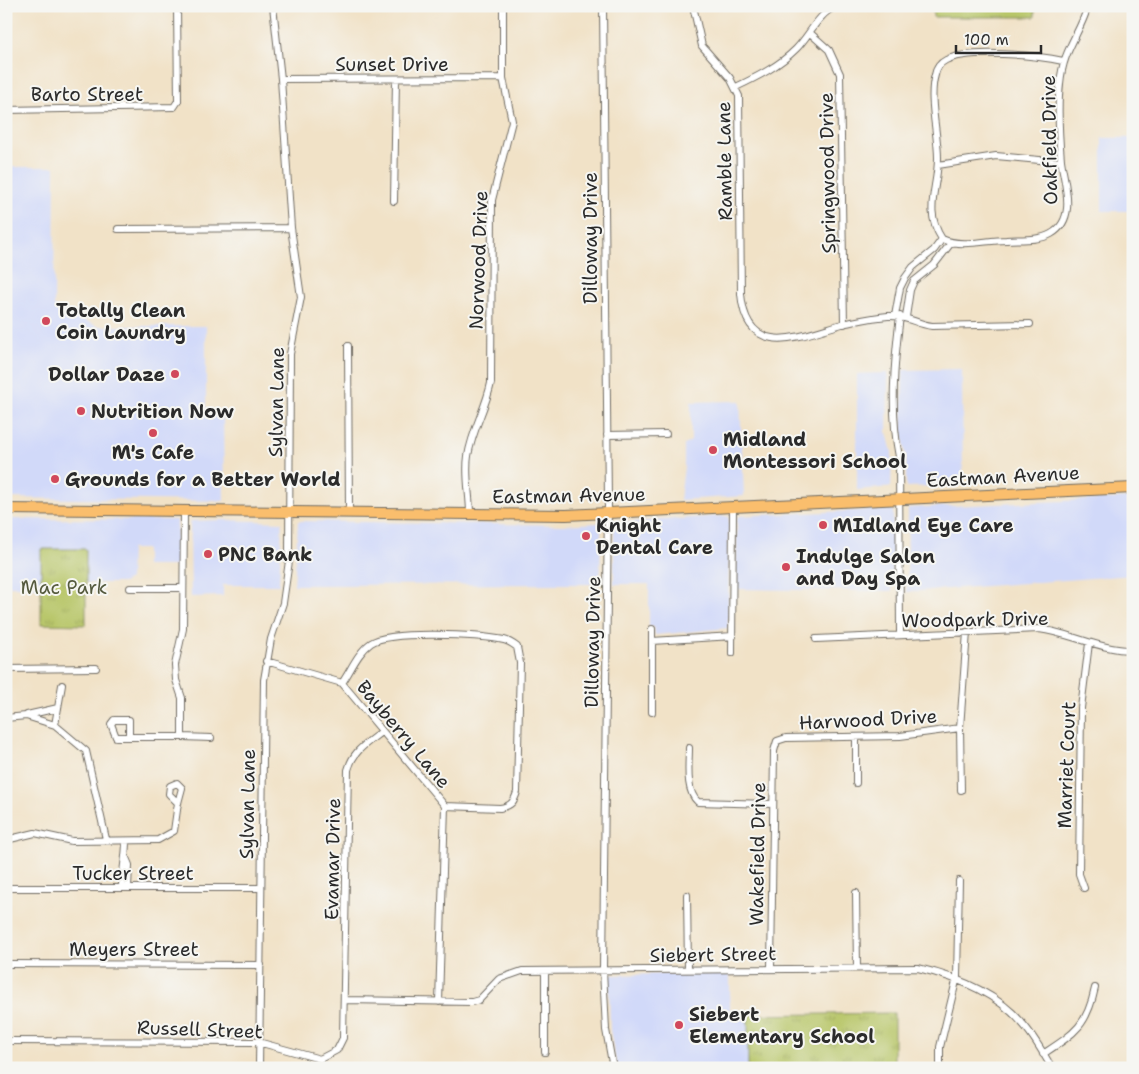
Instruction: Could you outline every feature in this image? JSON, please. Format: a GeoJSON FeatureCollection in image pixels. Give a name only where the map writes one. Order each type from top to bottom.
{"type":"FeatureCollection","features":[{"type":"Feature","properties":{"kind":"main road","name":"Eastman Avenue"},"geometry":{"type":"LineString","coordinates":[[6,509],[470,514],[608,513],[1133,488]]}},
{"type":"Feature","properties":{"kind":"street","name":"Barto Street"},"geometry":{"type":"LineString","coordinates":[[6,110],[174,107],[178,101],[177,6]]}},
{"type":"Feature","properties":{"kind":"street","name":"Sylvan Lane"},"geometry":{"type":"LineString","coordinates":[[259,1068],[264,680],[266,662],[286,585],[289,512],[290,354],[301,297],[291,228],[281,79],[273,6]]}},
{"type":"Feature","properties":{"kind":"street","name":"Norwood Drive"},"geometry":{"type":"LineString","coordinates":[[470,514],[467,480],[468,457],[473,433],[488,401],[491,383],[492,200],[512,121],[503,78],[503,6]]}},
{"type":"Feature","properties":{"kind":"street","name":"Dilloway Drive"},"geometry":{"type":"LineString","coordinates":[[603,6],[608,513],[603,970],[606,1030],[613,1068]]}},
{"type":"Feature","properties":{"kind":"street","name":"Ramble Lane"},"geometry":{"type":"LineString","coordinates":[[693,6],[702,46],[736,87],[741,110],[741,294],[745,316],[752,326],[767,337],[784,340],[844,324]]}},
{"type":"Feature","properties":{"kind":"street"},"geometry":{"type":"LineString","coordinates":[[736,87],[777,64],[795,50],[810,33],[818,19],[836,6]]}},
{"type":"Feature","properties":{"kind":"street","name":"Oakfield Drive"},"geometry":{"type":"LineString","coordinates":[[942,239],[951,243],[1033,239],[1050,234],[1062,222],[1068,202],[1061,162],[1059,106],[1063,61],[1088,6]]}},
{"type":"Feature","properties":{"kind":"street","name":"Springwood Drive"},"geometry":{"type":"LineString","coordinates":[[810,33],[829,50],[840,74],[844,324]]}},
{"type":"Feature","properties":{"kind":"street"},"geometry":{"type":"LineString","coordinates":[[900,635],[899,457],[894,427],[895,368],[900,316],[900,288],[913,267],[934,250],[942,239],[933,223],[932,212],[938,165],[933,85],[937,68],[945,60],[998,54],[1063,61]]}},
{"type":"Feature","properties":{"kind":"street","name":"Sunset Drive"},"geometry":{"type":"LineString","coordinates":[[281,79],[503,78]]}},
{"type":"Feature","properties":{"kind":"street"},"geometry":{"type":"LineString","coordinates":[[394,201],[396,79]]}},
{"type":"Feature","properties":{"kind":"street"},"geometry":{"type":"LineString","coordinates":[[938,165],[996,156],[1061,162]]}},
{"type":"Feature","properties":{"kind":"street"},"geometry":{"type":"LineString","coordinates":[[118,229],[291,228]]}},
{"type":"Feature","properties":{"kind":"street"},"geometry":{"type":"LineString","coordinates":[[900,316],[914,281],[934,265],[951,243]]}},
{"type":"Feature","properties":{"kind":"street"},"geometry":{"type":"LineString","coordinates":[[844,324],[900,316],[932,326],[1030,324]]}},
{"type":"Feature","properties":{"kind":"street"},"geometry":{"type":"LineString","coordinates":[[348,346],[349,513]]}},
{"type":"Feature","properties":{"kind":"street"},"geometry":{"type":"LineString","coordinates":[[607,435],[666,434]]}},
{"type":"Feature","properties":{"kind":"street"},"geometry":{"type":"LineString","coordinates":[[732,654],[733,507]]}},
{"type":"Feature","properties":{"kind":"street"},"geometry":{"type":"LineString","coordinates":[[182,738],[182,698],[176,680],[175,665],[183,629],[184,511]]}},
{"type":"Feature","properties":{"kind":"street"},"geometry":{"type":"LineString","coordinates":[[130,588],[184,588]]}},
{"type":"Feature","properties":{"kind":"street"},"geometry":{"type":"LineString","coordinates":[[652,629],[652,712]]}},
{"type":"Feature","properties":{"kind":"street","name":"Woodpark Drive"},"geometry":{"type":"LineString","coordinates":[[816,639],[1039,629],[1068,635],[1103,647],[1133,650]]}},
{"type":"Feature","properties":{"kind":"street"},"geometry":{"type":"LineString","coordinates":[[961,790],[960,728],[967,632]]}},
{"type":"Feature","properties":{"kind":"street"},"geometry":{"type":"LineString","coordinates":[[342,683],[361,653],[371,643],[384,637],[395,635],[446,636],[504,640],[517,647],[520,663],[517,792],[514,801],[508,806],[500,808],[445,806]]}},
{"type":"Feature","properties":{"kind":"street"},"geometry":{"type":"LineString","coordinates":[[652,641],[733,636]]}},
{"type":"Feature","properties":{"kind":"street","name":"Marriet Court"},"geometry":{"type":"LineString","coordinates":[[1084,888],[1079,874],[1081,708],[1089,643]]}},
{"type":"Feature","properties":{"kind":"street","name":"Bayberry Lane"},"geometry":{"type":"LineString","coordinates":[[266,662],[342,683],[445,806],[440,1002]]}},
{"type":"Feature","properties":{"kind":"street"},"geometry":{"type":"LineString","coordinates":[[6,668],[96,668]]}},
{"type":"Feature","properties":{"kind":"street"},"geometry":{"type":"LineString","coordinates":[[55,725],[62,685]]}},
{"type":"Feature","properties":{"kind":"street"},"geometry":{"type":"LineString","coordinates":[[6,718],[26,716],[58,708]]}},
{"type":"Feature","properties":{"kind":"street"},"geometry":{"type":"LineString","coordinates":[[26,716],[55,725],[86,751],[106,839]]}},
{"type":"Feature","properties":{"kind":"street","name":"Harwood Drive"},"geometry":{"type":"LineString","coordinates":[[777,741],[786,738],[900,736],[960,728]]}},
{"type":"Feature","properties":{"kind":"street","name":"Evamar Drive"},"geometry":{"type":"LineString","coordinates":[[345,1000],[348,770],[357,750],[382,732]]}},
{"type":"Feature","properties":{"kind":"street"},"geometry":{"type":"LineString","coordinates":[[129,737],[212,738]]}},
{"type":"Feature","properties":{"kind":"street"},"geometry":{"type":"LineString","coordinates":[[856,737],[856,784]]}},
{"type":"Feature","properties":{"kind":"street","name":"Wakefield Drive"},"geometry":{"type":"LineString","coordinates":[[771,969],[772,804],[774,745],[777,741]]}},
{"type":"Feature","properties":{"kind":"street"},"geometry":{"type":"LineString","coordinates":[[689,748],[690,789],[693,798],[698,802],[772,804]]}},
{"type":"Feature","properties":{"kind":"street"},"geometry":{"type":"LineString","coordinates":[[6,840],[35,833],[72,841],[106,839],[126,841],[158,840],[174,831],[178,803]]}},
{"type":"Feature","properties":{"kind":"street"},"geometry":{"type":"LineString","coordinates":[[125,888],[122,864],[126,858],[126,841]]}},
{"type":"Feature","properties":{"kind":"street"},"geometry":{"type":"LineString","coordinates":[[940,1068],[940,1047],[957,978],[959,881]]}},
{"type":"Feature","properties":{"kind":"street","name":"Tucker Street"},"geometry":{"type":"LineString","coordinates":[[6,888],[261,888]]}},
{"type":"Feature","properties":{"kind":"street"},"geometry":{"type":"LineString","coordinates":[[856,893],[857,968]]}},
{"type":"Feature","properties":{"kind":"street"},"geometry":{"type":"LineString","coordinates":[[688,895],[688,970]]}},
{"type":"Feature","properties":{"kind":"street","name":"Meyers Street"},"geometry":{"type":"LineString","coordinates":[[6,964],[261,965]]}},
{"type":"Feature","properties":{"kind":"street","name":"Siebert Street"},"geometry":{"type":"LineString","coordinates":[[345,1000],[472,1002],[479,1000],[499,979],[510,974],[545,971],[918,968],[957,978],[982,992],[1015,1015],[1052,1068]]}},
{"type":"Feature","properties":{"kind":"street"},"geometry":{"type":"LineString","coordinates":[[545,971],[545,1052]]}},
{"type":"Feature","properties":{"kind":"street"},"geometry":{"type":"LineString","coordinates":[[1044,1054],[1078,1030],[1091,1007],[1095,988]]}},
{"type":"Feature","properties":{"kind":"street","name":"Russell Street"},"geometry":{"type":"LineString","coordinates":[[6,1041],[258,1042],[320,1060],[337,1050],[343,1038],[345,1000]]}},
{"type":"Feature","properties":{"kind":"shaded area"},"geometry":{"type":"Polygon","coordinates":[[[1102,138],[1133,138],[1133,211],[1102,211],[1102,138]]]}},
{"type":"Feature","properties":{"kind":"shaded area"},"geometry":{"type":"Polygon","coordinates":[[[6,167],[55,167],[54,306],[97,326],[206,326],[206,408],[223,412],[224,501],[6,498],[6,167]]]}},
{"type":"Feature","properties":{"kind":"shaded area"},"geometry":{"type":"Polygon","coordinates":[[[962,369],[963,485],[906,487],[906,457],[902,431],[903,370],[962,369]]]}},
{"type":"Feature","properties":{"kind":"shaded area"},"geometry":{"type":"Polygon","coordinates":[[[888,373],[887,433],[892,452],[891,487],[857,490],[857,374],[888,373]]]}},
{"type":"Feature","properties":{"kind":"shaded area","name":"Midland Montessori School"},"geometry":{"type":"Polygon","coordinates":[[[740,401],[744,496],[680,500],[684,467],[684,445],[691,441],[691,402],[740,401]]]}},
{"type":"Feature","properties":{"kind":"shaded area"},"geometry":{"type":"Polygon","coordinates":[[[1133,498],[1133,575],[907,592],[908,508],[1133,498]]]}},
{"type":"Feature","properties":{"kind":"shaded area"},"geometry":{"type":"Polygon","coordinates":[[[893,509],[892,591],[736,589],[737,518],[740,516],[893,509]]]}},
{"type":"Feature","properties":{"kind":"shaded area"},"geometry":{"type":"Polygon","coordinates":[[[729,517],[728,628],[655,635],[654,627],[649,627],[649,584],[614,584],[615,523],[729,517]]]}},
{"type":"Feature","properties":{"kind":"shaded area"},"geometry":{"type":"Polygon","coordinates":[[[6,519],[177,520],[177,566],[146,566],[146,549],[131,549],[130,579],[123,583],[86,583],[86,549],[41,549],[41,587],[10,586],[6,581],[6,519]]]}},
{"type":"Feature","properties":{"kind":"shaded area"},"geometry":{"type":"Polygon","coordinates":[[[190,521],[282,522],[279,585],[223,585],[223,596],[191,597],[190,521]]]}},
{"type":"Feature","properties":{"kind":"shaded area"},"geometry":{"type":"Polygon","coordinates":[[[298,521],[562,525],[599,523],[601,529],[600,584],[294,585],[298,521]]]}},
{"type":"Feature","properties":{"kind":"shaded area","name":"Siebert Elementary School"},"geometry":{"type":"Polygon","coordinates":[[[730,973],[730,1015],[748,1015],[748,1068],[617,1068],[610,1030],[609,975],[730,973]]]}},
{"type":"Feature","properties":{"kind":"green space"},"geometry":{"type":"Polygon","coordinates":[[[933,6],[1035,6],[1035,17],[933,17],[933,6]]]}},
{"type":"Feature","properties":{"kind":"green space","name":"Mac Park"},"geometry":{"type":"Polygon","coordinates":[[[41,549],[86,549],[86,625],[41,624],[41,549]]]}},
{"type":"Feature","properties":{"kind":"green space"},"geometry":{"type":"Polygon","coordinates":[[[894,1013],[894,1068],[748,1068],[748,1015],[894,1013]]]}},
{"type":"Feature","properties":{"kind":"place","name":"Totally Clean Coin Laundry"},"geometry":{"type":"Point","coordinates":[46,321]}},
{"type":"Feature","properties":{"kind":"place","name":"Dollar Daze"},"geometry":{"type":"Point","coordinates":[175,374]}},
{"type":"Feature","properties":{"kind":"place","name":"Nutrition Now"},"geometry":{"type":"Point","coordinates":[81,411]}},
{"type":"Feature","properties":{"kind":"place","name":"M's Cafe"},"geometry":{"type":"Point","coordinates":[153,433]}},
{"type":"Feature","properties":{"kind":"place","name":"Midland Montessori School"},"geometry":{"type":"Point","coordinates":[713,450]}},
{"type":"Feature","properties":{"kind":"place","name":"Grounds for a Better World"},"geometry":{"type":"Point","coordinates":[55,479]}},
{"type":"Feature","properties":{"kind":"place","name":"MIdland Eye Care"},"geometry":{"type":"Point","coordinates":[823,525]}},
{"type":"Feature","properties":{"kind":"place","name":"Knight Dental Care"},"geometry":{"type":"Point","coordinates":[586,536]}},
{"type":"Feature","properties":{"kind":"place","name":"PNC Bank"},"geometry":{"type":"Point","coordinates":[208,554]}},
{"type":"Feature","properties":{"kind":"place","name":"Indulge Salon and Day Spa"},"geometry":{"type":"Point","coordinates":[786,567]}},
{"type":"Feature","properties":{"kind":"place","name":"Siebert Elementary School"},"geometry":{"type":"Point","coordinates":[679,1025]}}]}
